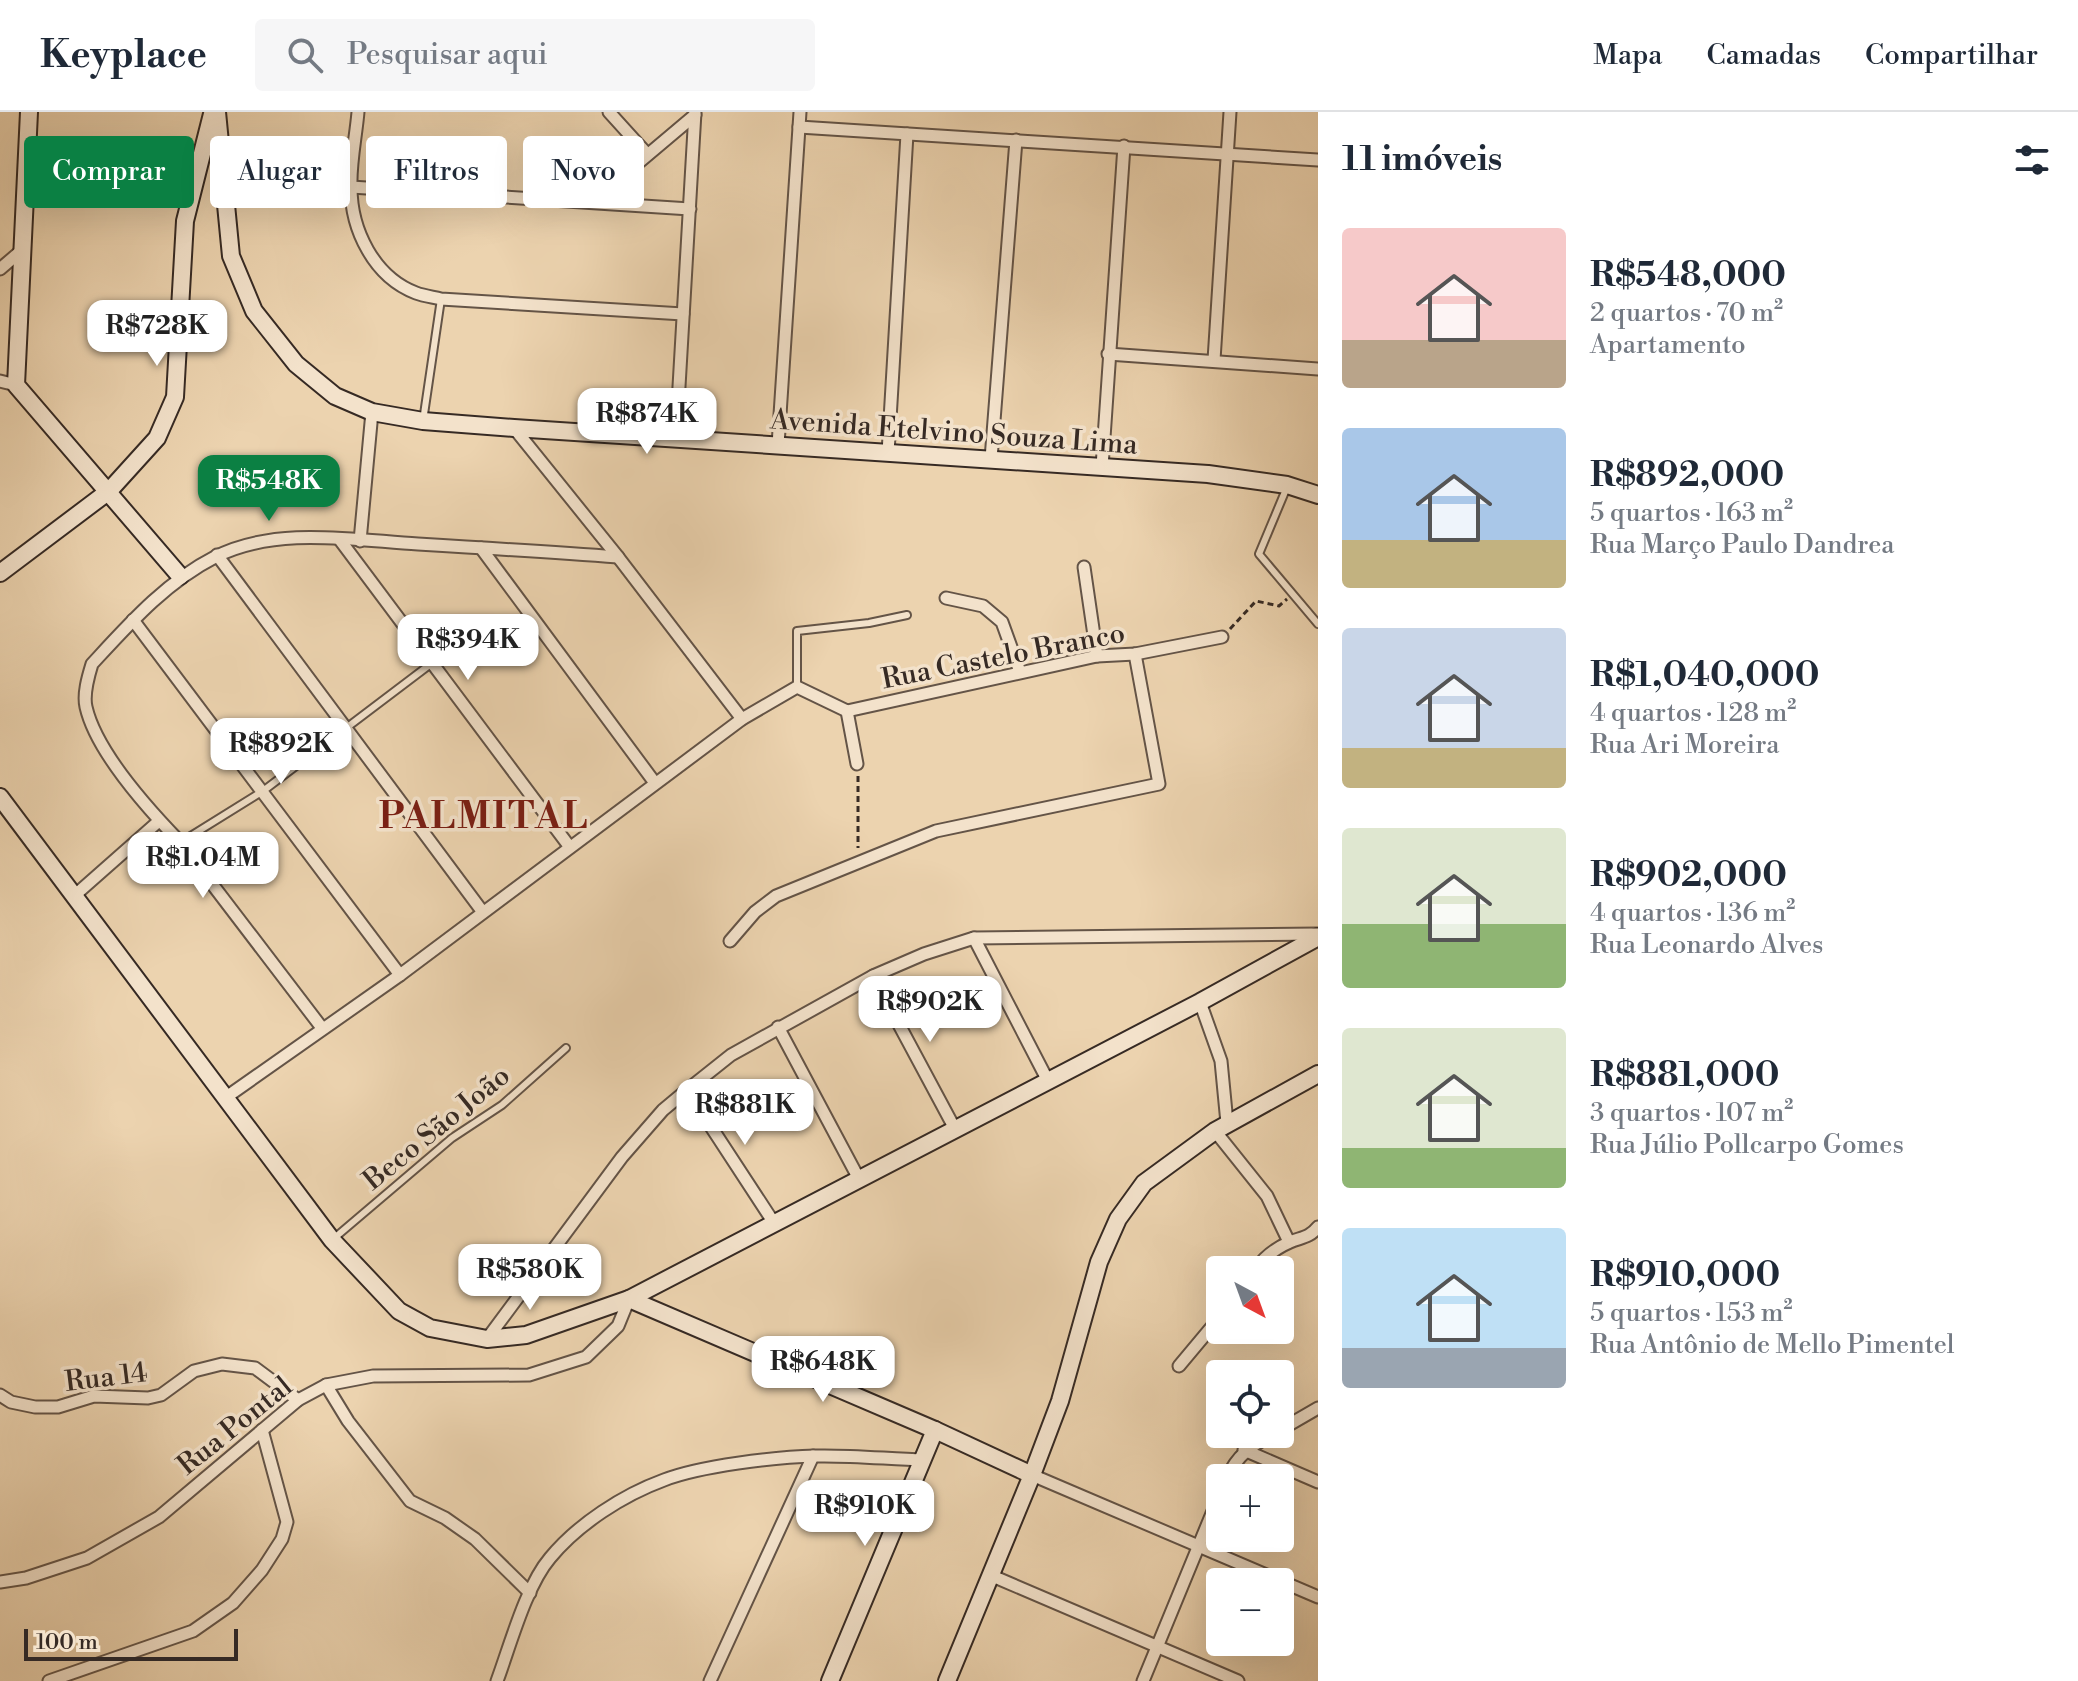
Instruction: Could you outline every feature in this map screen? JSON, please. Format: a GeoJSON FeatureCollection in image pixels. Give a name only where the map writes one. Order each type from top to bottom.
{"type":"FeatureCollection","features":[{"type":"Feature","properties":{"kind":"street"},"geometry":{"type":"LineString","coordinates":[[29,112],[21,251],[8,383],[109,491],[180,576]]}},
{"type":"Feature","properties":{"kind":"street"},"geometry":{"type":"LineString","coordinates":[[194,181],[215,112]]}},
{"type":"Feature","properties":{"kind":"street","name":"Avenida Etelvino Souza Lima"},"geometry":{"type":"LineString","coordinates":[[215,112],[231,256],[254,311],[296,364],[335,396],[372,412],[423,421],[514,428],[1208,474],[1287,485],[1318,495]]}},
{"type":"Feature","properties":{"kind":"street"},"geometry":{"type":"LineString","coordinates":[[358,112],[351,187],[355,222],[365,247],[387,275],[415,293],[441,299],[683,314]]}},
{"type":"Feature","properties":{"kind":"street"},"geometry":{"type":"LineString","coordinates":[[609,112],[647,154]]}},
{"type":"Feature","properties":{"kind":"street"},"geometry":{"type":"LineString","coordinates":[[778,445],[800,112]]}},
{"type":"Feature","properties":{"kind":"street"},"geometry":{"type":"LineString","coordinates":[[1214,360],[1230,112]]}},
{"type":"Feature","properties":{"kind":"street"},"geometry":{"type":"LineString","coordinates":[[644,157],[695,114]]}},
{"type":"Feature","properties":{"kind":"street"},"geometry":{"type":"LineString","coordinates":[[676,438],[695,114]]}},
{"type":"Feature","properties":{"kind":"street"},"geometry":{"type":"LineString","coordinates":[[799,127],[1318,160]]}},
{"type":"Feature","properties":{"kind":"street"},"geometry":{"type":"LineString","coordinates":[[888,453],[907,134]]}},
{"type":"Feature","properties":{"kind":"street"},"geometry":{"type":"LineString","coordinates":[[991,459],[1016,140]]}},
{"type":"Feature","properties":{"kind":"street"},"geometry":{"type":"LineString","coordinates":[[1102,467],[1124,146]]}},
{"type":"Feature","properties":{"kind":"street"},"geometry":{"type":"LineString","coordinates":[[351,187],[523,197]]}},
{"type":"Feature","properties":{"kind":"street"},"geometry":{"type":"LineString","coordinates":[[644,205],[690,209]]}},
{"type":"Feature","properties":{"kind":"street"},"geometry":{"type":"LineString","coordinates":[[1,571],[109,491],[157,438],[175,397],[188,208]]}},
{"type":"Feature","properties":{"kind":"street"},"geometry":{"type":"LineString","coordinates":[[0,269],[21,251]]}},
{"type":"Feature","properties":{"kind":"street"},"geometry":{"type":"LineString","coordinates":[[1108,354],[1318,369]]}},
{"type":"Feature","properties":{"kind":"street"},"geometry":{"type":"LineString","coordinates":[[360,541],[372,412]]}},
{"type":"Feature","properties":{"kind":"street"},"geometry":{"type":"LineString","coordinates":[[514,428],[742,719]]}},
{"type":"Feature","properties":{"kind":"street"},"geometry":{"type":"LineString","coordinates":[[322,1028],[180,842],[159,821],[108,754],[86,706],[92,664],[180,576],[217,555],[248,545],[286,538],[618,557]]}},
{"type":"Feature","properties":{"kind":"street"},"geometry":{"type":"LineString","coordinates":[[340,540],[569,846]]}},
{"type":"Feature","properties":{"kind":"street"},"geometry":{"type":"LineString","coordinates":[[481,548],[655,783]]}},
{"type":"Feature","properties":{"kind":"street"},"geometry":{"type":"LineString","coordinates":[[217,555],[482,911]]}},
{"type":"Feature","properties":{"kind":"street"},"geometry":{"type":"LineString","coordinates":[[1084,567],[1097,656]]}},
{"type":"Feature","properties":{"kind":"street"},"geometry":{"type":"LineString","coordinates":[[946,598],[983,606],[1002,622],[1020,672]]}},
{"type":"Feature","properties":{"kind":"street"},"geometry":{"type":"LineString","coordinates":[[133,620],[400,975]]}},
{"type":"Feature","properties":{"kind":"street","name":"Rua Castelo Branco"},"geometry":{"type":"LineString","coordinates":[[797,687],[847,711],[1097,656],[1135,654],[1222,637]]}},
{"type":"Feature","properties":{"kind":"street"},"geometry":{"type":"LineString","coordinates":[[730,941],[755,912],[776,896],[936,831],[1159,784],[1135,654]]}},
{"type":"Feature","properties":{"kind":"street"},"geometry":{"type":"LineString","coordinates":[[225,1098],[400,975],[742,719],[797,687]]}},
{"type":"Feature","properties":{"kind":"street"},"geometry":{"type":"LineString","coordinates":[[847,711],[857,764]]}},
{"type":"Feature","properties":{"kind":"street"},"geometry":{"type":"LineString","coordinates":[[0,797],[332,1240],[399,1311],[430,1328],[487,1339],[526,1335],[629,1299],[1200,1002],[1318,935]]}},
{"type":"Feature","properties":{"kind":"street"},"geometry":{"type":"LineString","coordinates":[[74,896],[159,821]]}},
{"type":"Feature","properties":{"kind":"street"},"geometry":{"type":"LineString","coordinates":[[487,1339],[622,1157],[663,1110],[731,1055],[873,976],[924,954],[974,938],[1318,935]]}},
{"type":"Feature","properties":{"kind":"street"},"geometry":{"type":"LineString","coordinates":[[974,938],[1048,1081]]}},
{"type":"Feature","properties":{"kind":"street"},"geometry":{"type":"LineString","coordinates":[[873,976],[955,1129]]}},
{"type":"Feature","properties":{"kind":"street"},"geometry":{"type":"LineString","coordinates":[[1200,1002],[1221,1061],[1221,1127],[1267,1196],[1289,1242]]}},
{"type":"Feature","properties":{"kind":"street"},"geometry":{"type":"LineString","coordinates":[[778,1027],[859,1179]]}},
{"type":"Feature","properties":{"kind":"street"},"geometry":{"type":"LineString","coordinates":[[951,1680],[1060,1401],[1099,1262],[1118,1219],[1144,1183],[1221,1127],[1318,1074]]}},
{"type":"Feature","properties":{"kind":"street"},"geometry":{"type":"LineString","coordinates":[[687,1090],[774,1223]]}},
{"type":"Feature","properties":{"kind":"street"},"geometry":{"type":"LineString","coordinates":[[1266,1256],[1289,1242],[1310,1236],[1318,1227]]}},
{"type":"Feature","properties":{"kind":"street"},"geometry":{"type":"LineString","coordinates":[[629,1299],[1318,1597]]}},
{"type":"Feature","properties":{"kind":"street","name":"Rua Pontal"},"geometry":{"type":"LineString","coordinates":[[0,1582],[26,1578],[87,1558],[159,1517],[298,1400],[326,1385],[373,1376],[529,1375],[586,1357],[618,1326],[629,1299]]}},
{"type":"Feature","properties":{"kind":"street"},"geometry":{"type":"LineString","coordinates":[[1179,1366],[1206,1334]]}},
{"type":"Feature","properties":{"kind":"street","name":"Rua 14"},"geometry":{"type":"LineString","coordinates":[[0,1395],[11,1402],[35,1407],[58,1407],[94,1396],[148,1398],[161,1395],[194,1371],[222,1364],[255,1368],[298,1400]]}},
{"type":"Feature","properties":{"kind":"street"},"geometry":{"type":"LineString","coordinates":[[326,1385],[348,1421],[410,1501],[445,1518],[475,1539],[530,1593]]}},
{"type":"Feature","properties":{"kind":"street"},"geometry":{"type":"LineString","coordinates":[[1294,1422],[1318,1408]]}},
{"type":"Feature","properties":{"kind":"street"},"geometry":{"type":"LineString","coordinates":[[49,1681],[193,1631],[233,1603],[262,1570],[282,1539],[287,1522],[262,1430]]}},
{"type":"Feature","properties":{"kind":"street"},"geometry":{"type":"LineString","coordinates":[[830,1681],[935,1430]]}},
{"type":"Feature","properties":{"kind":"street"},"geometry":{"type":"LineString","coordinates":[[1234,1464],[1248,1448]]}},
{"type":"Feature","properties":{"kind":"street"},"geometry":{"type":"LineString","coordinates":[[1244,1450],[1318,1482]]}},
{"type":"Feature","properties":{"kind":"street"},"geometry":{"type":"LineString","coordinates":[[497,1681],[530,1593],[548,1559],[584,1525],[626,1498],[665,1479],[727,1466],[813,1456],[924,1460]]}},
{"type":"Feature","properties":{"kind":"street"},"geometry":{"type":"LineString","coordinates":[[710,1681],[813,1456]]}},
{"type":"Feature","properties":{"kind":"street"},"geometry":{"type":"LineString","coordinates":[[1143,1681],[1206,1525]]}},
{"type":"Feature","properties":{"kind":"street"},"geometry":{"type":"LineString","coordinates":[[990,1575],[1238,1681]]}},
{"type":"Feature","properties":{"kind":"lane"},"geometry":{"type":"LineString","coordinates":[[423,421],[441,299]]}},
{"type":"Feature","properties":{"kind":"lane"},"geometry":{"type":"LineString","coordinates":[[1287,485],[1259,554],[1318,624]]}},
{"type":"Feature","properties":{"kind":"lane"},"geometry":{"type":"LineString","coordinates":[[797,687],[797,631],[869,623],[907,615]]}},
{"type":"Feature","properties":{"kind":"lane"},"geometry":{"type":"LineString","coordinates":[[180,842],[263,791],[432,663]]}},
{"type":"Feature","properties":{"kind":"lane","name":"Beco São João"},"geometry":{"type":"LineString","coordinates":[[332,1240],[452,1138],[502,1105],[566,1048]]}},
{"type":"Feature","properties":{"kind":"path"},"geometry":{"type":"LineString","coordinates":[[1222,637],[1256,601],[1279,606],[1293,594]]}},
{"type":"Feature","properties":{"kind":"path"},"geometry":{"type":"LineString","coordinates":[[857,764],[858,863]]}},
{"type":"Feature","properties":{"kind":"district","name":"PALMITAL"},"geometry":{"type":"Point","coordinates":[484,815]}}]}
